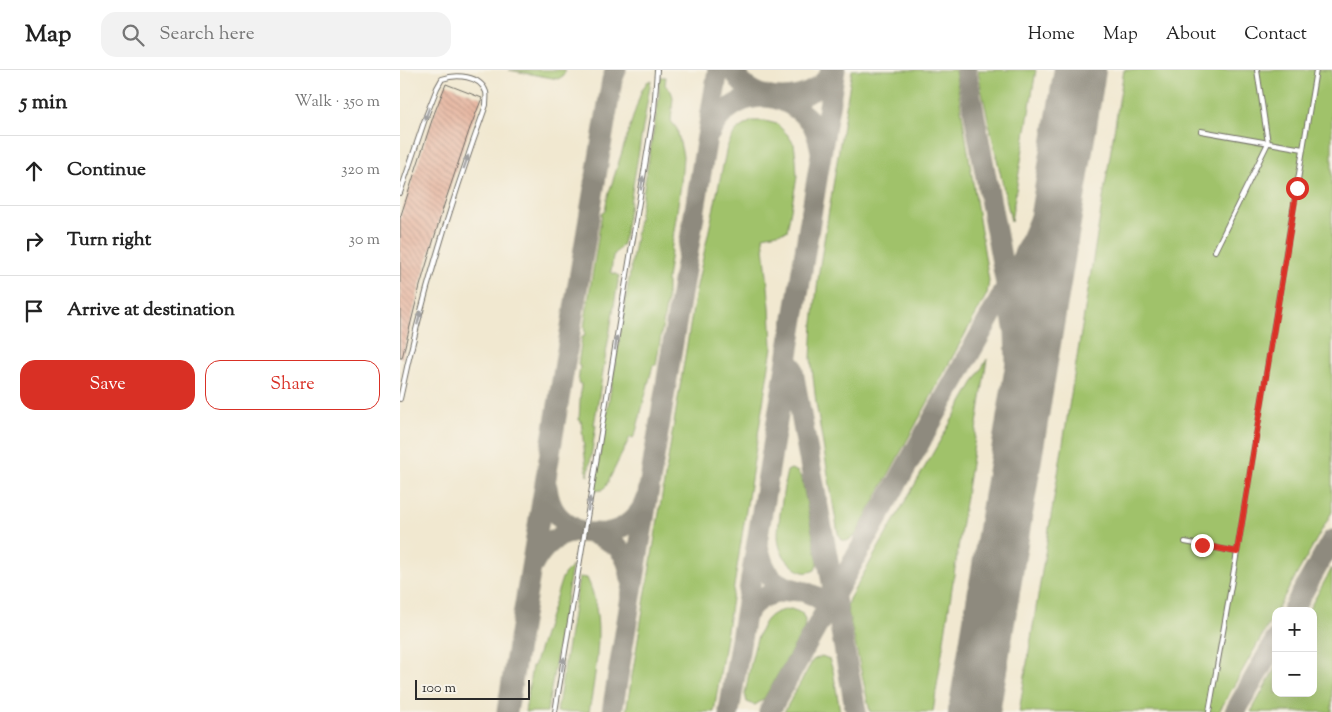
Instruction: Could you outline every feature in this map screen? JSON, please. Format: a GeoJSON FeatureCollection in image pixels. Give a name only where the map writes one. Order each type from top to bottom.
{"type":"FeatureCollection","features":[{"type":"Feature","properties":{"kind":"lane"},"geometry":{"type":"LineString","coordinates":[[468,70],[468,77]]}},
{"type":"Feature","properties":{"kind":"lane"},"geometry":{"type":"LineString","coordinates":[[555,712],[654,111],[656,70]]}},
{"type":"Feature","properties":{"kind":"lane"},"geometry":{"type":"LineString","coordinates":[[1216,251],[1268,143],[1257,70]]}},
{"type":"Feature","properties":{"kind":"lane"},"geometry":{"type":"LineString","coordinates":[[1209,712],[1316,70]]}},
{"type":"Feature","properties":{"kind":"lane"},"geometry":{"type":"LineString","coordinates":[[400,193],[426,116],[442,79],[452,75],[468,77],[477,82],[484,88],[487,94],[486,104],[442,235],[414,336],[400,399]]}},
{"type":"Feature","properties":{"kind":"lane"},"geometry":{"type":"LineString","coordinates":[[1201,130],[1303,149]]}},
{"type":"Feature","properties":{"kind":"lane"},"geometry":{"type":"LineString","coordinates":[[408,336],[414,336]]}},
{"type":"Feature","properties":{"kind":"lane"},"geometry":{"type":"LineString","coordinates":[[1185,542],[1237,552]]}},
{"type":"Feature","properties":{"kind":"green space"},"geometry":{"type":"Polygon","coordinates":[[[509,70],[566,70],[563,76],[558,79],[509,70]]]}},
{"type":"Feature","properties":{"kind":"green space"},"geometry":{"type":"Polygon","coordinates":[[[852,70],[955,70],[989,281],[987,294],[855,536],[847,541],[842,540],[838,533],[816,403],[811,358],[819,271],[852,70]]]}},
{"type":"Feature","properties":{"kind":"green space"},"geometry":{"type":"Polygon","coordinates":[[[978,70],[1036,70],[1011,221],[981,88],[978,70]]]}},
{"type":"Feature","properties":{"kind":"green space"},"geometry":{"type":"Polygon","coordinates":[[[1124,70],[1332,70],[1332,512],[1278,607],[1272,607],[1272,618],[1219,712],[1019,712],[1124,70]]]}},
{"type":"Feature","properties":{"kind":"green space"},"geometry":{"type":"Polygon","coordinates":[[[659,77],[666,77],[665,85],[671,91],[673,97],[671,121],[677,129],[683,156],[681,184],[667,279],[667,300],[656,365],[653,365],[636,432],[633,438],[630,437],[606,486],[602,490],[594,491],[659,97],[659,77]]]}},
{"type":"Feature","properties":{"kind":"green space"},"geometry":{"type":"Polygon","coordinates":[[[651,80],[623,244],[613,256],[611,272],[619,276],[594,425],[596,425],[588,476],[581,420],[579,420],[581,384],[578,383],[580,366],[578,365],[582,337],[584,337],[585,332],[584,327],[602,213],[605,211],[607,199],[641,92],[647,82],[651,80]]]}},
{"type":"Feature","properties":{"kind":"green space"},"geometry":{"type":"Polygon","coordinates":[[[752,121],[765,121],[777,124],[787,134],[794,144],[797,177],[787,231],[763,236],[772,347],[714,712],[626,712],[696,290],[727,147],[736,131],[752,121]]]}},
{"type":"Feature","properties":{"kind":"green space"},"geometry":{"type":"Polygon","coordinates":[[[987,359],[933,712],[870,712],[847,606],[849,599],[987,359]]]}},
{"type":"Feature","properties":{"kind":"green space"},"geometry":{"type":"Polygon","coordinates":[[[791,469],[798,472],[802,480],[818,563],[815,570],[809,572],[802,572],[794,567],[780,549],[778,530],[784,484],[787,471],[791,469]]]}},
{"type":"Feature","properties":{"kind":"green space"},"geometry":{"type":"Polygon","coordinates":[[[572,566],[547,712],[525,712],[532,666],[534,666],[562,578],[572,566]]]}},
{"type":"Feature","properties":{"kind":"green space"},"geometry":{"type":"Polygon","coordinates":[[[1332,568],[1332,712],[1251,712],[1272,674],[1272,697],[1317,697],[1317,607],[1310,607],[1332,568]]]}},
{"type":"Feature","properties":{"kind":"green space"},"geometry":{"type":"Polygon","coordinates":[[[579,577],[587,578],[593,593],[598,626],[598,644],[592,696],[589,712],[557,712],[579,577]]]}},
{"type":"Feature","properties":{"kind":"green space"},"geometry":{"type":"Polygon","coordinates":[[[791,609],[802,613],[805,620],[804,629],[763,700],[755,705],[747,702],[745,694],[750,666],[755,644],[762,626],[772,615],[791,609]]]}},
{"type":"Feature","properties":{"kind":"green space"},"geometry":{"type":"Polygon","coordinates":[[[822,656],[829,659],[833,670],[840,712],[784,712],[813,660],[822,656]]]}},
{"type":"Feature","properties":{"kind":"building"},"geometry":{"type":"Polygon","coordinates":[[[446,84],[482,98],[444,205],[420,286],[402,358],[400,358],[400,218],[434,114],[446,84]]]}},
{"type":"Feature","properties":{"kind":"taxiway"},"geometry":{"type":"LineString","coordinates":[[507,712],[612,80],[616,70]]}},
{"type":"Feature","properties":{"kind":"taxiway"},"geometry":{"type":"LineString","coordinates":[[612,712],[718,70]]}},
{"type":"Feature","properties":{"kind":"taxiway"},"geometry":{"type":"LineString","coordinates":[[733,70],[742,83],[752,91],[764,96],[778,98],[804,95],[825,81],[832,70]]}},
{"type":"Feature","properties":{"kind":"taxiway"},"geometry":{"type":"LineString","coordinates":[[729,712],[835,70]]}},
{"type":"Feature","properties":{"kind":"taxiway"},"geometry":{"type":"LineString","coordinates":[[966,70],[1015,332],[1017,393],[1015,441],[1007,512]]}},
{"type":"Feature","properties":{"kind":"taxiway"},"geometry":{"type":"LineString","coordinates":[[769,712],[1017,269],[1042,212],[1058,168],[1079,70]]}},
{"type":"Feature","properties":{"kind":"taxiway"},"geometry":{"type":"LineString","coordinates":[[710,133],[717,121],[737,103],[762,97],[775,98],[801,112],[810,121],[816,132],[821,151]]}},
{"type":"Feature","properties":{"kind":"taxiway"},"geometry":{"type":"LineString","coordinates":[[792,366],[856,712]]}},
{"type":"Feature","properties":{"kind":"taxiway"},"geometry":{"type":"LineString","coordinates":[[547,487],[548,496],[557,515],[567,524],[581,532]]}},
{"type":"Feature","properties":{"kind":"taxiway"},"geometry":{"type":"LineString","coordinates":[[533,565],[544,549],[564,535],[578,532],[605,533],[624,527],[634,518],[645,502]]}},
{"type":"Feature","properties":{"kind":"taxiway"},"geometry":{"type":"LineString","coordinates":[[590,533],[607,540],[619,549],[627,561],[631,579]]}},
{"type":"Feature","properties":{"kind":"taxiway"},"geometry":{"type":"LineString","coordinates":[[1294,607],[1332,540]]}},
{"type":"Feature","properties":{"kind":"taxiway"},"geometry":{"type":"LineString","coordinates":[[758,546],[765,568],[773,579],[784,586],[819,598],[836,616]]}},
{"type":"Feature","properties":{"kind":"taxiway"},"geometry":{"type":"LineString","coordinates":[[745,616],[756,602],[767,596],[787,591],[799,591]]}},
{"type":"Feature","properties":{"kind":"taxiway"},"geometry":{"type":"LineString","coordinates":[[1235,712],[1272,647]]}},
{"type":"Feature","properties":{"kind":"taxiway"},"geometry":{"type":"LineString","coordinates":[[974,712],[975,703]]}},
{"type":"Feature","properties":{"kind":"runway"},"geometry":{"type":"LineString","coordinates":[[974,712],[1080,70]]}},
{"type":"Feature","properties":{"kind":"route"},"geometry":{"type":"LineString","coordinates":[[1202,545],[1237,552],[1297,188]]}}]}
